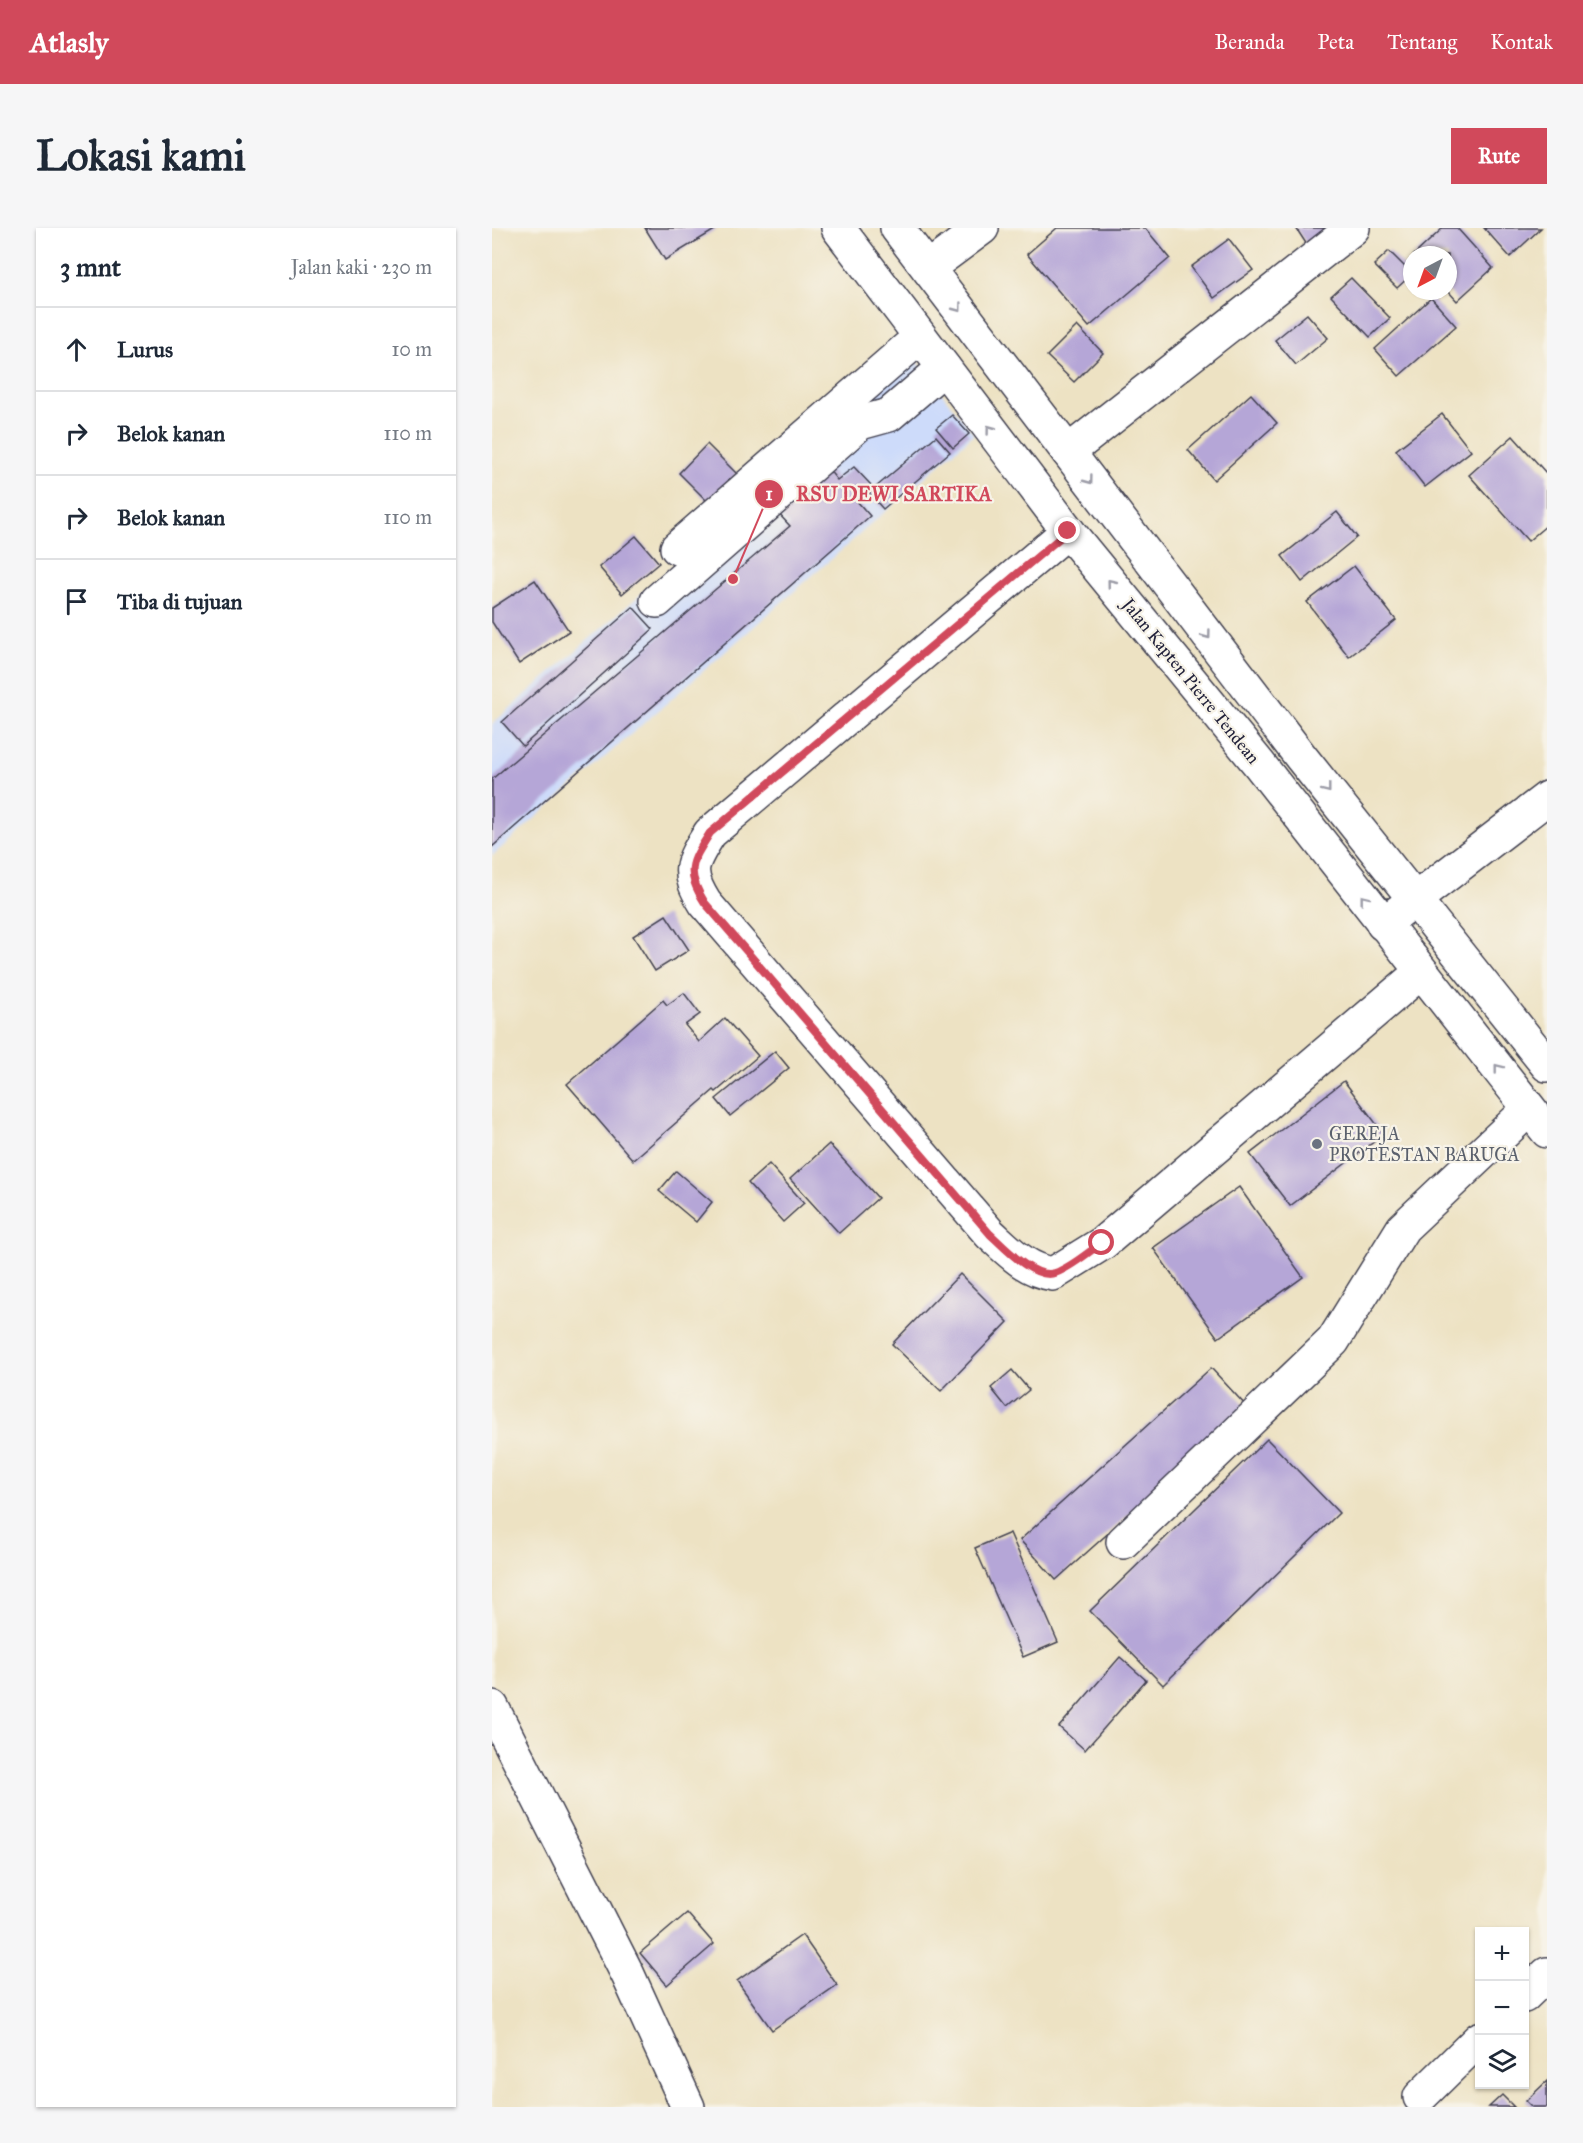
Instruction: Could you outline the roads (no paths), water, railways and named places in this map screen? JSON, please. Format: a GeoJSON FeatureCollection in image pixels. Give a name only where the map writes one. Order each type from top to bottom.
{"type":"FeatureCollection","features":[{"type":"Feature","properties":{"kind":"main road","name":"Jalan Kapten Pierre Tendean"},"geometry":{"type":"LineString","coordinates":[[838,228],[1068,531],[1259,764],[1538,1120]]}},
{"type":"Feature","properties":{"kind":"main road"},"geometry":{"type":"LineString","coordinates":[[897,228],[1301,757],[1547,1065]]}},
{"type":"Feature","properties":{"kind":"main road"},"geometry":{"type":"LineString","coordinates":[[928,268],[982,228]]}},
{"type":"Feature","properties":{"kind":"main road"},"geometry":{"type":"LineString","coordinates":[[1068,452],[1353,228]]}},
{"type":"Feature","properties":{"kind":"main road"},"geometry":{"type":"LineString","coordinates":[[677,548],[920,337]]}},
{"type":"Feature","properties":{"kind":"main road"},"geometry":{"type":"LineString","coordinates":[[657,601],[860,423],[889,415],[944,368]]}},
{"type":"Feature","properties":{"kind":"main road"},"geometry":{"type":"LineString","coordinates":[[1068,531],[710,833],[694,859],[692,874],[705,903],[990,1234],[1025,1265],[1053,1274],[1102,1243],[1421,972]]}},
{"type":"Feature","properties":{"kind":"main road"},"geometry":{"type":"LineString","coordinates":[[1383,924],[1547,798]]}},
{"type":"Feature","properties":{"kind":"main road"},"geometry":{"type":"LineString","coordinates":[[1123,1542],[1333,1341],[1403,1228],[1538,1120]]}},
{"type":"Feature","properties":{"kind":"main road"},"geometry":{"type":"LineString","coordinates":[[492,1707],[628,1975],[688,2107]]}},
{"type":"Feature","properties":{"kind":"main road"},"geometry":{"type":"LineString","coordinates":[[1529,1991],[1547,1974]]}},
{"type":"Feature","properties":{"kind":"main road"},"geometry":{"type":"LineString","coordinates":[[1420,2097],[1475,2043]]}},
{"type":"Feature","properties":{"kind":"place","name":"RSU DEWI SARTIKA"},"geometry":{"type":"Point","coordinates":[733,579]}},
{"type":"Feature","properties":{"kind":"place","name":"GEREJA PROTESTAN BARUGA"},"geometry":{"type":"Point","coordinates":[1317,1144]}}]}
